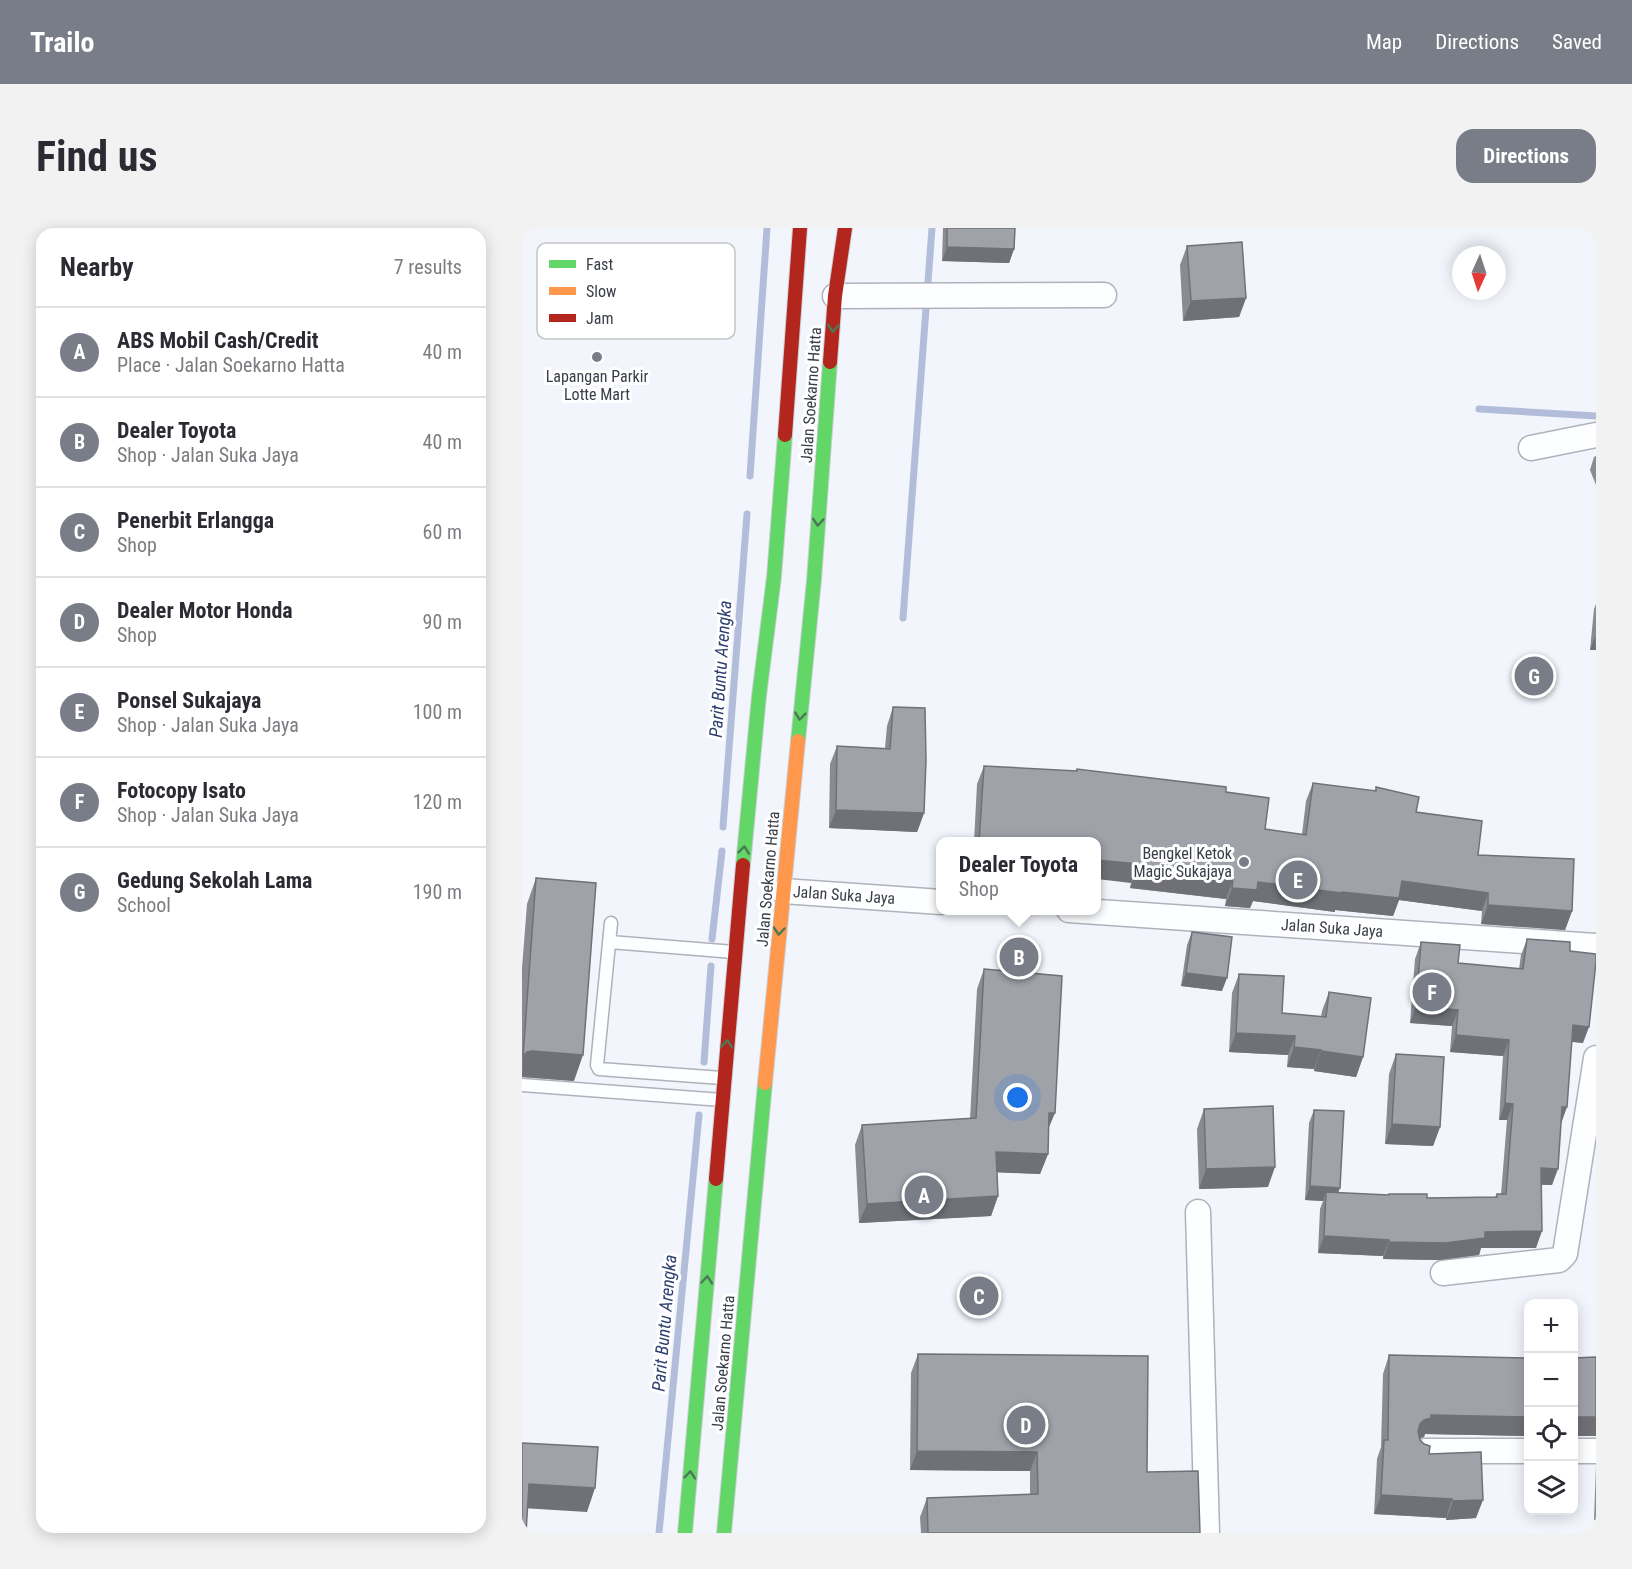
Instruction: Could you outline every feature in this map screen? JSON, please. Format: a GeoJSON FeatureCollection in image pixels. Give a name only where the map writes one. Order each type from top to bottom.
{"type":"FeatureCollection","features":[{"type":"Feature","properties":{"kind":"main road","name":"Jalan Soekarno Hatta"},"geometry":{"type":"LineString","coordinates":[[685,1533],[759,696],[779,578],[800,228]]}},
{"type":"Feature","properties":{"kind":"main road","name":"Jalan Soekarno Hatta"},"geometry":{"type":"LineString","coordinates":[[724,1533],[835,296],[845,228]]}},
{"type":"Feature","properties":{"kind":"street"},"geometry":{"type":"LineString","coordinates":[[835,296],[1104,295]]}},
{"type":"Feature","properties":{"kind":"street"},"geometry":{"type":"LineString","coordinates":[[1532,448],[1596,435]]}},
{"type":"Feature","properties":{"kind":"street","name":"Jalan Suka Jaya"},"geometry":{"type":"LineString","coordinates":[[783,891],[936,902]]}},
{"type":"Feature","properties":{"kind":"street","name":"Jalan Suka Jaya"},"geometry":{"type":"LineString","coordinates":[[1101,912],[1596,946]]}},
{"type":"Feature","properties":{"kind":"street"},"geometry":{"type":"LineString","coordinates":[[1443,1273],[1559,1260],[1565,1254],[1596,1058]]}},
{"type":"Feature","properties":{"kind":"street"},"geometry":{"type":"LineString","coordinates":[[1198,1212],[1207,1533]]}},
{"type":"Feature","properties":{"kind":"street"},"geometry":{"type":"LineString","coordinates":[[1425,1451],[1524,1451]]}},
{"type":"Feature","properties":{"kind":"street"},"geometry":{"type":"LineString","coordinates":[[1578,1451],[1596,1451]]}},
{"type":"Feature","properties":{"kind":"lane"},"geometry":{"type":"LineString","coordinates":[[611,923],[597,1065],[599,1069],[724,1078]]}},
{"type":"Feature","properties":{"kind":"lane"},"geometry":{"type":"LineString","coordinates":[[610,942],[735,952]]}},
{"type":"Feature","properties":{"kind":"lane"},"geometry":{"type":"LineString","coordinates":[[522,1085],[723,1100]]}},
{"type":"Feature","properties":{"kind":"building"},"geometry":{"type":"Polygon","coordinates":[[[947,228],[1015,228],[1014,249],[947,247],[947,228]]]}},
{"type":"Feature","properties":{"kind":"building"},"geometry":{"type":"Polygon","coordinates":[[[1242,242],[1246,298],[1191,301],[1187,246],[1242,242]]]}},
{"type":"Feature","properties":{"kind":"building"},"geometry":{"type":"Polygon","coordinates":[[[893,707],[925,708],[924,813],[836,810],[837,746],[890,749],[893,707]]]}},
{"type":"Feature","properties":{"kind":"building"},"geometry":{"type":"Polygon","coordinates":[[[984,766],[1077,771],[1077,769],[1226,787],[1226,792],[1269,798],[1265,829],[1306,835],[1313,783],[1376,791],[1376,787],[1419,797],[1416,812],[1482,821],[1478,855],[1574,859],[1572,911],[1488,905],[1488,893],[1402,881],[1399,898],[1258,882],[1257,890],[1232,888],[1233,880],[1137,870],[1138,864],[1101,860],[1101,837],[979,837],[984,766]]]}},
{"type":"Feature","properties":{"kind":"building"},"geometry":{"type":"Polygon","coordinates":[[[536,878],[596,883],[583,1055],[532,1051],[523,1056],[536,878]]]}},
{"type":"Feature","properties":{"kind":"building"},"geometry":{"type":"Polygon","coordinates":[[[1192,932],[1232,937],[1227,978],[1186,973],[1192,932]]]}},
{"type":"Feature","properties":{"kind":"building"},"geometry":{"type":"Polygon","coordinates":[[[1527,939],[1570,942],[1570,951],[1596,954],[1589,1027],[1573,1025],[1567,1107],[1562,1107],[1558,1169],[1541,1168],[1542,1231],[1485,1232],[1485,1238],[1445,1243],[1389,1242],[1389,1240],[1324,1236],[1326,1192],[1427,1194],[1427,1198],[1497,1197],[1497,1194],[1506,1194],[1513,1104],[1505,1103],[1509,1040],[1456,1035],[1458,1010],[1416,1006],[1421,942],[1460,945],[1458,963],[1523,969],[1527,939]]]}},
{"type":"Feature","properties":{"kind":"building"},"geometry":{"type":"Polygon","coordinates":[[[984,969],[1062,976],[1055,1113],[1049,1113],[1048,1154],[996,1152],[998,1196],[867,1204],[862,1125],[976,1118],[984,969]]]}},
{"type":"Feature","properties":{"kind":"building"},"geometry":{"type":"Polygon","coordinates":[[[1239,974],[1284,976],[1282,1013],[1326,1017],[1329,992],[1371,998],[1363,1057],[1294,1047],[1295,1036],[1236,1033],[1239,974]]]}},
{"type":"Feature","properties":{"kind":"building"},"geometry":{"type":"Polygon","coordinates":[[[1396,1054],[1444,1057],[1440,1127],[1392,1124],[1396,1054]]]}},
{"type":"Feature","properties":{"kind":"building"},"geometry":{"type":"Polygon","coordinates":[[[1273,1106],[1275,1167],[1206,1169],[1204,1109],[1273,1106]]]}},
{"type":"Feature","properties":{"kind":"building"},"geometry":{"type":"Polygon","coordinates":[[[1314,1110],[1344,1111],[1340,1188],[1310,1186],[1314,1110]]]}},
{"type":"Feature","properties":{"kind":"building"},"geometry":{"type":"Polygon","coordinates":[[[918,1354],[1148,1356],[1147,1472],[1198,1471],[1200,1533],[928,1533],[927,1498],[1038,1494],[1037,1452],[917,1451],[918,1354]]]}},
{"type":"Feature","properties":{"kind":"building"},"geometry":{"type":"Polygon","coordinates":[[[1389,1355],[1524,1358],[1524,1417],[1431,1415],[1431,1418],[1420,1424],[1418,1431],[1420,1440],[1430,1446],[1429,1454],[1481,1452],[1483,1500],[1453,1501],[1452,1499],[1381,1495],[1384,1440],[1388,1440],[1389,1355]]]}},
{"type":"Feature","properties":{"kind":"building"},"geometry":{"type":"Polygon","coordinates":[[[1596,1357],[1596,1417],[1578,1417],[1578,1358],[1596,1357]]]}},
{"type":"Feature","properties":{"kind":"building"},"geometry":{"type":"Polygon","coordinates":[[[522,1443],[598,1447],[595,1488],[529,1484],[526,1533],[522,1533],[522,1443]]]}},
{"type":"Feature","properties":{"kind":"waterway","name":"Parit Buntu Arengka"},"geometry":{"type":"LineString","coordinates":[[750,476],[767,228]]}},
{"type":"Feature","properties":{"kind":"waterway"},"geometry":{"type":"LineString","coordinates":[[903,618],[932,228]]}},
{"type":"Feature","properties":{"kind":"waterway"},"geometry":{"type":"LineString","coordinates":[[1479,409],[1596,416]]}},
{"type":"Feature","properties":{"kind":"waterway","name":"Parit Buntu Arengka"},"geometry":{"type":"LineString","coordinates":[[723,827],[747,514]]}},
{"type":"Feature","properties":{"kind":"waterway","name":"Parit Buntu Arengka"},"geometry":{"type":"LineString","coordinates":[[712,939],[722,851]]}},
{"type":"Feature","properties":{"kind":"waterway","name":"Parit Buntu Arengka"},"geometry":{"type":"LineString","coordinates":[[704,1062],[711,966]]}},
{"type":"Feature","properties":{"kind":"waterway","name":"Parit Buntu Arengka"},"geometry":{"type":"LineString","coordinates":[[659,1533],[699,1115]]}},
{"type":"Feature","properties":{"kind":"traffic: fast"},"geometry":{"type":"LineString","coordinates":[[798,741],[814,580],[830,362]]}},
{"type":"Feature","properties":{"kind":"traffic: fast"},"geometry":{"type":"LineString","coordinates":[[743,865],[759,696],[774,577],[785,435]]}},
{"type":"Feature","properties":{"kind":"traffic: fast"},"geometry":{"type":"LineString","coordinates":[[724,1533],[765,1083]]}},
{"type":"Feature","properties":{"kind":"traffic: fast"},"geometry":{"type":"LineString","coordinates":[[685,1533],[716,1179]]}},
{"type":"Feature","properties":{"kind":"traffic: slow"},"geometry":{"type":"LineString","coordinates":[[765,1083],[798,741]]}},
{"type":"Feature","properties":{"kind":"traffic: jam"},"geometry":{"type":"LineString","coordinates":[[785,435],[800,228]]}},
{"type":"Feature","properties":{"kind":"traffic: jam"},"geometry":{"type":"LineString","coordinates":[[830,362],[835,296],[845,228]]}},
{"type":"Feature","properties":{"kind":"traffic: jam"},"geometry":{"type":"LineString","coordinates":[[716,1179],[743,865]]}},
{"type":"Feature","properties":{"kind":"place","name":"Lapangan Parkir Lotte Mart"},"geometry":{"type":"Point","coordinates":[597,357]}},
{"type":"Feature","properties":{"kind":"place","name":"Gedung Sekolah Lama"},"geometry":{"type":"Point","coordinates":[1534,676]}},
{"type":"Feature","properties":{"kind":"place","name":"Bengkel Ketok Magic Sukajaya"},"geometry":{"type":"Point","coordinates":[1244,862]}},
{"type":"Feature","properties":{"kind":"place","name":"Ponsel Sukajaya"},"geometry":{"type":"Point","coordinates":[1298,880]}},
{"type":"Feature","properties":{"kind":"place","name":"Dealer Toyota"},"geometry":{"type":"Point","coordinates":[1019,957]}},
{"type":"Feature","properties":{"kind":"place","name":"Fotocopy Isato"},"geometry":{"type":"Point","coordinates":[1432,992]}},
{"type":"Feature","properties":{"kind":"place","name":"ABS Mobil Cash/Credit"},"geometry":{"type":"Point","coordinates":[924,1195]}},
{"type":"Feature","properties":{"kind":"place","name":"Penerbit Erlangga"},"geometry":{"type":"Point","coordinates":[979,1296]}},
{"type":"Feature","properties":{"kind":"place","name":"Dealer Motor Honda"},"geometry":{"type":"Point","coordinates":[1026,1425]}}]}
